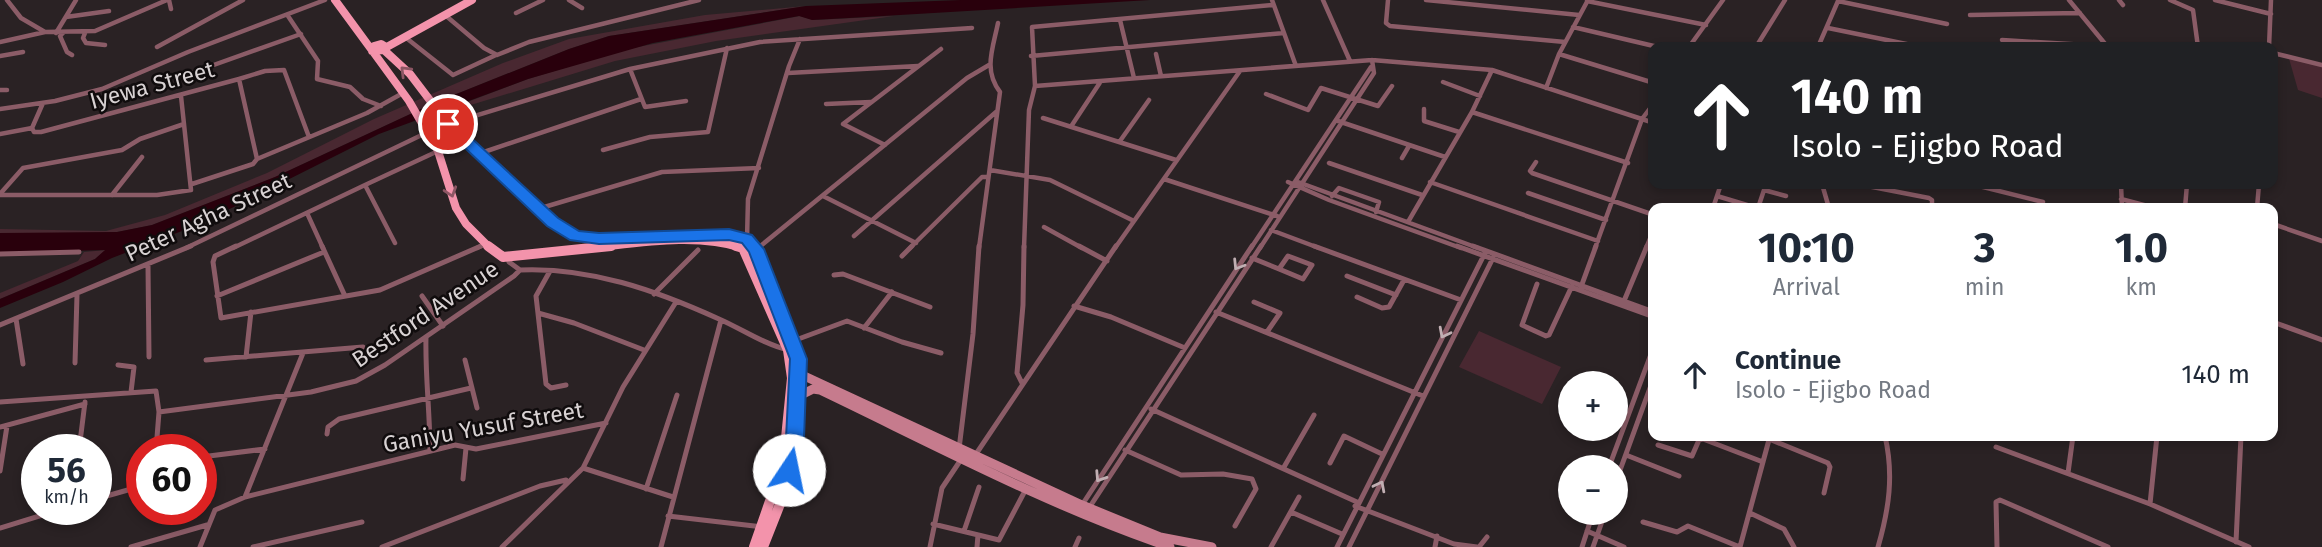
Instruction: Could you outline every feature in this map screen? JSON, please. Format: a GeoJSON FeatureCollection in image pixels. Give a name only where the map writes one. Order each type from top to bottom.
{"type":"FeatureCollection","features":[{"type":"Feature","properties":{"kind":"main road"},"geometry":{"type":"LineString","coordinates":[[335,0],[347,10],[360,37],[379,48],[438,151],[456,208],[485,244],[499,256],[682,242],[722,242],[738,245],[746,253],[790,345],[792,389],[787,438],[763,527],[754,547]]}},
{"type":"Feature","properties":{"kind":"main road"},"geometry":{"type":"LineString","coordinates":[[342,0],[366,35],[410,74],[447,122],[478,154],[567,232],[593,239],[729,234],[747,239],[756,249],[800,374],[793,451],[782,499],[763,547]]}},
{"type":"Feature","properties":{"kind":"main road"},"geometry":{"type":"LineString","coordinates":[[379,48],[467,0]]}},
{"type":"Feature","properties":{"kind":"main road"},"geometry":{"type":"LineString","coordinates":[[379,48],[405,37],[472,0]]}},
{"type":"Feature","properties":{"kind":"main road"},"geometry":{"type":"LineString","coordinates":[[588,248],[593,239]]}},
{"type":"Feature","properties":{"kind":"main road"},"geometry":{"type":"LineString","coordinates":[[800,374],[1026,489],[1160,537],[1212,547]]}},
{"type":"Feature","properties":{"kind":"main road"},"geometry":{"type":"LineString","coordinates":[[799,396],[813,389],[820,390],[960,454],[974,457],[1084,509],[1120,530],[1170,547]]}},
{"type":"Feature","properties":{"kind":"street"},"geometry":{"type":"LineString","coordinates":[[7,0],[21,18],[46,32]]}},
{"type":"Feature","properties":{"kind":"street"},"geometry":{"type":"LineString","coordinates":[[72,55],[64,46],[60,33],[65,17],[76,0]]}},
{"type":"Feature","properties":{"kind":"street"},"geometry":{"type":"LineString","coordinates":[[0,43],[46,32],[85,33],[165,0],[171,9]]}},
{"type":"Feature","properties":{"kind":"street"},"geometry":{"type":"LineString","coordinates":[[157,47],[178,39],[243,0]]}},
{"type":"Feature","properties":{"kind":"street"},"geometry":{"type":"LineString","coordinates":[[0,109],[43,103],[102,89],[187,52],[325,0]]}},
{"type":"Feature","properties":{"kind":"street"},"geometry":{"type":"LineString","coordinates":[[516,13],[543,0]]}},
{"type":"Feature","properties":{"kind":"street"},"geometry":{"type":"LineString","coordinates":[[569,0],[582,8]]}},
{"type":"Feature","properties":{"kind":"street"},"geometry":{"type":"LineString","coordinates":[[405,37],[453,75],[529,42],[699,0]]}},
{"type":"Feature","properties":{"kind":"street"},"geometry":{"type":"LineString","coordinates":[[1323,0],[1350,61]]}},
{"type":"Feature","properties":{"kind":"street"},"geometry":{"type":"LineString","coordinates":[[1388,0],[1386,23],[1390,26],[1565,42]]}},
{"type":"Feature","properties":{"kind":"street"},"geometry":{"type":"LineString","coordinates":[[1426,0],[1579,15]]}},
{"type":"Feature","properties":{"kind":"street"},"geometry":{"type":"LineString","coordinates":[[1546,88],[1559,54],[1588,0],[1706,25]]}},
{"type":"Feature","properties":{"kind":"street"},"geometry":{"type":"LineString","coordinates":[[1693,42],[1722,1],[1712,0]]}},
{"type":"Feature","properties":{"kind":"street"},"geometry":{"type":"LineString","coordinates":[[1759,42],[1786,0]]}},
{"type":"Feature","properties":{"kind":"street"},"geometry":{"type":"LineString","coordinates":[[1821,42],[1838,0],[1947,24]]}},
{"type":"Feature","properties":{"kind":"street"},"geometry":{"type":"LineString","coordinates":[[2069,0],[2104,42]]}},
{"type":"Feature","properties":{"kind":"street"},"geometry":{"type":"LineString","coordinates":[[2170,0],[2193,10],[2197,42]]}},
{"type":"Feature","properties":{"kind":"street"},"geometry":{"type":"LineString","coordinates":[[2215,0],[2271,14]]}},
{"type":"Feature","properties":{"kind":"street"},"geometry":{"type":"LineString","coordinates":[[2269,42],[2271,0]]}},
{"type":"Feature","properties":{"kind":"street"},"geometry":{"type":"LineString","coordinates":[[1022,383],[1017,373],[1023,291],[1029,110],[1035,86],[1031,56],[1032,27],[1120,20],[1273,2],[1296,66]]}},
{"type":"Feature","properties":{"kind":"street"},"geometry":{"type":"LineString","coordinates":[[65,17],[108,11]]}},
{"type":"Feature","properties":{"kind":"street"},"geometry":{"type":"LineString","coordinates":[[1970,15],[2080,13]]}},
{"type":"Feature","properties":{"kind":"street"},"geometry":{"type":"LineString","coordinates":[[445,15],[484,48],[497,55]]}},
{"type":"Feature","properties":{"kind":"street"},"geometry":{"type":"LineString","coordinates":[[288,16],[318,61],[317,79],[350,87],[363,99],[382,106]]}},
{"type":"Feature","properties":{"kind":"street"},"geometry":{"type":"LineString","coordinates":[[1120,20],[1134,78]]}},
{"type":"Feature","properties":{"kind":"street"},"geometry":{"type":"LineString","coordinates":[[930,547],[942,488],[960,454],[964,419],[962,399],[973,334],[980,237],[1000,92],[991,80],[989,65],[998,23]]}},
{"type":"Feature","properties":{"kind":"street"},"geometry":{"type":"LineString","coordinates":[[1573,27],[1648,45]]}},
{"type":"Feature","properties":{"kind":"street"},"geometry":{"type":"LineString","coordinates":[[447,122],[630,69],[727,48],[800,39],[972,28]]}},
{"type":"Feature","properties":{"kind":"street"},"geometry":{"type":"LineString","coordinates":[[1828,28],[1897,42]]}},
{"type":"Feature","properties":{"kind":"street"},"geometry":{"type":"LineString","coordinates":[[85,33],[83,38],[86,43],[104,44]]}},
{"type":"Feature","properties":{"kind":"street"},"geometry":{"type":"LineString","coordinates":[[1031,56],[1284,33]]}},
{"type":"Feature","properties":{"kind":"street"},"geometry":{"type":"LineString","coordinates":[[194,72],[301,34]]}},
{"type":"Feature","properties":{"kind":"street"},"geometry":{"type":"LineString","coordinates":[[747,239],[748,199],[800,39]]}},
{"type":"Feature","properties":{"kind":"street"},"geometry":{"type":"LineString","coordinates":[[2002,40],[2022,42]]}},
{"type":"Feature","properties":{"kind":"street"},"geometry":{"type":"LineString","coordinates":[[183,46],[187,52]]}},
{"type":"Feature","properties":{"kind":"street"},"geometry":{"type":"LineString","coordinates":[[603,150],[650,137],[708,132],[727,48]]}},
{"type":"Feature","properties":{"kind":"street"},"geometry":{"type":"LineString","coordinates":[[885,145],[843,124],[941,49]]}},
{"type":"Feature","properties":{"kind":"street"},"geometry":{"type":"LineString","coordinates":[[0,56],[23,52]]}},
{"type":"Feature","properties":{"kind":"street"},"geometry":{"type":"LineString","coordinates":[[1156,54],[1161,76]]}},
{"type":"Feature","properties":{"kind":"street"},"geometry":{"type":"LineString","coordinates":[[1559,54],[1648,81]]}},
{"type":"Feature","properties":{"kind":"street"},"geometry":{"type":"LineString","coordinates":[[2278,54],[2322,65]]}},
{"type":"Feature","properties":{"kind":"street"},"geometry":{"type":"LineString","coordinates":[[1035,86],[1350,61],[1468,66],[1492,70],[1648,121]]}},
{"type":"Feature","properties":{"kind":"street"},"geometry":{"type":"LineString","coordinates":[[1084,509],[1154,410],[1243,256],[1277,215],[1372,64]]}},
{"type":"Feature","properties":{"kind":"street"},"geometry":{"type":"LineString","coordinates":[[1338,121],[1358,99],[1374,73],[1372,64]]}},
{"type":"Feature","properties":{"kind":"street"},"geometry":{"type":"LineString","coordinates":[[756,249],[973,73],[989,65]]}},
{"type":"Feature","properties":{"kind":"street"},"geometry":{"type":"LineString","coordinates":[[788,73],[918,66]]}},
{"type":"Feature","properties":{"kind":"street"},"geometry":{"type":"LineString","coordinates":[[630,69],[645,107],[686,101]]}},
{"type":"Feature","properties":{"kind":"street"},"geometry":{"type":"LineString","coordinates":[[239,79],[265,71],[284,70],[309,137]]}},
{"type":"Feature","properties":{"kind":"street"},"geometry":{"type":"LineString","coordinates":[[1408,222],[1472,112],[1492,70]]}},
{"type":"Feature","properties":{"kind":"street"},"geometry":{"type":"LineString","coordinates":[[974,457],[1074,306],[1240,71]]}},
{"type":"Feature","properties":{"kind":"street","name":"Iyewa Street"},"geometry":{"type":"LineString","coordinates":[[32,128],[34,132],[41,132],[239,79],[257,159]]}},
{"type":"Feature","properties":{"kind":"street"},"geometry":{"type":"LineString","coordinates":[[1072,125],[1101,81]]}},
{"type":"Feature","properties":{"kind":"street"},"geometry":{"type":"LineString","coordinates":[[1443,82],[1480,96]]}},
{"type":"Feature","properties":{"kind":"street"},"geometry":{"type":"LineString","coordinates":[[1266,94],[1308,110],[1321,88],[1378,106],[1392,86]]}},
{"type":"Feature","properties":{"kind":"street"},"geometry":{"type":"LineString","coordinates":[[0,90],[7,90]]}},
{"type":"Feature","properties":{"kind":"street"},"geometry":{"type":"LineString","coordinates":[[192,184],[253,164],[257,159],[382,106],[403,93]]}},
{"type":"Feature","properties":{"kind":"street"},"geometry":{"type":"LineString","coordinates":[[0,195],[112,195],[191,191],[181,96]]}},
{"type":"Feature","properties":{"kind":"street"},"geometry":{"type":"LineString","coordinates":[[478,154],[641,99]]}},
{"type":"Feature","properties":{"kind":"street"},"geometry":{"type":"LineString","coordinates":[[1120,141],[1149,100]]}},
{"type":"Feature","properties":{"kind":"street"},"geometry":{"type":"LineString","coordinates":[[826,104],[871,102]]}},
{"type":"Feature","properties":{"kind":"street"},"geometry":{"type":"LineString","coordinates":[[0,134],[32,128],[43,103]]}},
{"type":"Feature","properties":{"kind":"street"},"geometry":{"type":"LineString","coordinates":[[1424,109],[1424,121],[1459,132]]}},
{"type":"Feature","properties":{"kind":"street"},"geometry":{"type":"LineString","coordinates":[[854,236],[996,111]]}},
{"type":"Feature","properties":{"kind":"street"},"geometry":{"type":"LineString","coordinates":[[1581,287],[1642,119],[1648,111]]}},
{"type":"Feature","properties":{"kind":"street"},"geometry":{"type":"LineString","coordinates":[[1472,112],[1628,163]]}},
{"type":"Feature","properties":{"kind":"street"},"geometry":{"type":"LineString","coordinates":[[1043,117],[1176,160]]}},
{"type":"Feature","properties":{"kind":"street"},"geometry":{"type":"LineString","coordinates":[[1338,121],[1445,157]]}},
{"type":"Feature","properties":{"kind":"street"},"geometry":{"type":"LineString","coordinates":[[0,195],[23,168],[122,150],[140,139],[184,124]]}},
{"type":"Feature","properties":{"kind":"street","name":"Peter Agha Street"},"geometry":{"type":"LineString","coordinates":[[0,326],[148,266],[427,131]]}},
{"type":"Feature","properties":{"kind":"street"},"geometry":{"type":"LineString","coordinates":[[1402,158],[1409,146]]}},
{"type":"Feature","properties":{"kind":"street"},"geometry":{"type":"LineString","coordinates":[[438,151],[215,256],[213,262],[217,296],[223,320],[251,312],[345,296],[400,283],[485,244]]}},
{"type":"Feature","properties":{"kind":"street"},"geometry":{"type":"LineString","coordinates":[[112,195],[142,157]]}},
{"type":"Feature","properties":{"kind":"street"},"geometry":{"type":"LineString","coordinates":[[1536,162],[1530,171],[1532,173],[1648,213]]}},
{"type":"Feature","properties":{"kind":"street"},"geometry":{"type":"LineString","coordinates":[[1329,163],[1422,195]]}},
{"type":"Feature","properties":{"kind":"street"},"geometry":{"type":"LineString","coordinates":[[540,209],[662,172],[759,168]]}},
{"type":"Feature","properties":{"kind":"street"},"geometry":{"type":"LineString","coordinates":[[902,256],[982,177],[989,174],[1050,180],[1134,221]]}},
{"type":"Feature","properties":{"kind":"street"},"geometry":{"type":"LineString","coordinates":[[1164,179],[1277,215]]}},
{"type":"Feature","properties":{"kind":"street"},"geometry":{"type":"LineString","coordinates":[[1430,182],[1598,242]]}},
{"type":"Feature","properties":{"kind":"street"},"geometry":{"type":"LineString","coordinates":[[1296,184],[1408,222],[1494,257],[1648,313]]}},
{"type":"Feature","properties":{"kind":"street"},"geometry":{"type":"LineString","coordinates":[[1296,184],[1485,253]]}},
{"type":"Feature","properties":{"kind":"street"},"geometry":{"type":"LineString","coordinates":[[365,185],[396,243]]}},
{"type":"Feature","properties":{"kind":"street"},"geometry":{"type":"LineString","coordinates":[[1332,196],[1339,188],[1345,189],[1379,202],[1376,212]]}},
{"type":"Feature","properties":{"kind":"street"},"geometry":{"type":"LineString","coordinates":[[1715,203],[1719,189]]}},
{"type":"Feature","properties":{"kind":"street"},"geometry":{"type":"LineString","coordinates":[[1883,189],[1929,198],[1932,203]]}},
{"type":"Feature","properties":{"kind":"street"},"geometry":{"type":"LineString","coordinates":[[1991,189],[2043,202]]}},
{"type":"Feature","properties":{"kind":"street"},"geometry":{"type":"LineString","coordinates":[[2121,189],[2121,203]]}},
{"type":"Feature","properties":{"kind":"street"},"geometry":{"type":"LineString","coordinates":[[1759,203],[1764,190],[1786,196]]}},
{"type":"Feature","properties":{"kind":"street"},"geometry":{"type":"LineString","coordinates":[[969,192],[986,194]]}},
{"type":"Feature","properties":{"kind":"street"},"geometry":{"type":"LineString","coordinates":[[1528,192],[1606,220]]}},
{"type":"Feature","properties":{"kind":"street"},"geometry":{"type":"LineString","coordinates":[[823,195],[916,243]]}},
{"type":"Feature","properties":{"kind":"street"},"geometry":{"type":"LineString","coordinates":[[1717,196],[1740,203]]}},
{"type":"Feature","properties":{"kind":"street"},"geometry":{"type":"LineString","coordinates":[[2121,199],[2136,203]]}},
{"type":"Feature","properties":{"kind":"street"},"geometry":{"type":"LineString","coordinates":[[307,212],[345,296]]}},
{"type":"Feature","properties":{"kind":"street"},"geometry":{"type":"LineString","coordinates":[[1084,509],[1145,407],[1252,258],[1271,230],[1277,215]]}},
{"type":"Feature","properties":{"kind":"street"},"geometry":{"type":"LineString","coordinates":[[2278,226],[2322,241]]}},
{"type":"Feature","properties":{"kind":"street"},"geometry":{"type":"LineString","coordinates":[[1044,227],[1107,261]]}},
{"type":"Feature","properties":{"kind":"street"},"geometry":{"type":"LineString","coordinates":[[1271,230],[1461,300]]}},
{"type":"Feature","properties":{"kind":"street"},"geometry":{"type":"LineString","coordinates":[[1624,301],[1648,243]]}},
{"type":"Feature","properties":{"kind":"street"},"geometry":{"type":"LineString","coordinates":[[654,294],[698,250]]}},
{"type":"Feature","properties":{"kind":"street"},"geometry":{"type":"LineString","coordinates":[[1,255],[79,252]]}},
{"type":"Feature","properties":{"kind":"street"},"geometry":{"type":"LineString","coordinates":[[217,296],[324,252]]}},
{"type":"Feature","properties":{"kind":"street"},"geometry":{"type":"LineString","coordinates":[[1337,547],[1356,504],[1485,253]]}},
{"type":"Feature","properties":{"kind":"street"},"geometry":{"type":"LineString","coordinates":[[1252,258],[1303,279],[1312,265],[1290,256],[1279,269]]}},
{"type":"Feature","properties":{"kind":"street","name":"Bestford Avenue"},"geometry":{"type":"LineString","coordinates":[[159,412],[288,394],[356,381],[443,326],[520,270],[508,257]]}},
{"type":"Feature","properties":{"kind":"street"},"geometry":{"type":"LineString","coordinates":[[1349,547],[1494,257]]}},
{"type":"Feature","properties":{"kind":"street"},"geometry":{"type":"LineString","coordinates":[[148,266],[149,357]]}},
{"type":"Feature","properties":{"kind":"street"},"geometry":{"type":"LineString","coordinates":[[520,270],[595,276],[676,302],[721,320],[777,348],[847,321],[941,353]]}},
{"type":"Feature","properties":{"kind":"street"},"geometry":{"type":"LineString","coordinates":[[550,271],[536,293],[546,384],[551,388],[566,386]]}},
{"type":"Feature","properties":{"kind":"street"},"geometry":{"type":"LineString","coordinates":[[834,275],[843,274],[930,307]]}},
{"type":"Feature","properties":{"kind":"street"},"geometry":{"type":"LineString","coordinates":[[1347,276],[1396,295]]}},
{"type":"Feature","properties":{"kind":"street"},"geometry":{"type":"LineString","coordinates":[[1357,297],[1386,308],[1404,279]]}},
{"type":"Feature","properties":{"kind":"street"},"geometry":{"type":"LineString","coordinates":[[1537,285],[1522,325],[1546,336],[1549,335],[1572,286]]}},
{"type":"Feature","properties":{"kind":"street"},"geometry":{"type":"LineString","coordinates":[[1572,286],[1624,301],[1648,312]]}},
{"type":"Feature","properties":{"kind":"street"},"geometry":{"type":"LineString","coordinates":[[864,328],[892,292]]}},
{"type":"Feature","properties":{"kind":"street"},"geometry":{"type":"LineString","coordinates":[[75,363],[77,295]]}},
{"type":"Feature","properties":{"kind":"street"},"geometry":{"type":"LineString","coordinates":[[422,296],[443,326]]}},
{"type":"Feature","properties":{"kind":"street"},"geometry":{"type":"LineString","coordinates":[[502,547],[583,468],[644,350],[676,302]]}},
{"type":"Feature","properties":{"kind":"street"},"geometry":{"type":"LineString","coordinates":[[1254,302],[1280,313],[1267,332]]}},
{"type":"Feature","properties":{"kind":"street"},"geometry":{"type":"LineString","coordinates":[[1074,306],[1111,317],[1185,348]]}},
{"type":"Feature","properties":{"kind":"street"},"geometry":{"type":"LineString","coordinates":[[1213,311],[1423,396]]}},
{"type":"Feature","properties":{"kind":"street"},"geometry":{"type":"LineString","coordinates":[[246,357],[251,312]]}},
{"type":"Feature","properties":{"kind":"street"},"geometry":{"type":"LineString","coordinates":[[538,313],[574,323],[644,350]]}},
{"type":"Feature","properties":{"kind":"street"},"geometry":{"type":"LineString","coordinates":[[16,319],[23,364]]}},
{"type":"Feature","properties":{"kind":"street"},"geometry":{"type":"LineString","coordinates":[[661,547],[721,320]]}},
{"type":"Feature","properties":{"kind":"street"},"geometry":{"type":"LineString","coordinates":[[2278,324],[2322,340]]}},
{"type":"Feature","properties":{"kind":"street"},"geometry":{"type":"LineString","coordinates":[[426,337],[425,370],[430,399],[430,451]]}},
{"type":"Feature","properties":{"kind":"street"},"geometry":{"type":"LineString","coordinates":[[206,360],[363,347]]}},
{"type":"Feature","properties":{"kind":"street"},"geometry":{"type":"LineString","coordinates":[[245,497],[303,353]]}},
{"type":"Feature","properties":{"kind":"street"},"geometry":{"type":"LineString","coordinates":[[465,360],[477,408]]}},
{"type":"Feature","properties":{"kind":"street"},"geometry":{"type":"LineString","coordinates":[[1614,455],[1648,363]]}},
{"type":"Feature","properties":{"kind":"street"},"geometry":{"type":"LineString","coordinates":[[118,365],[134,367],[131,392]]}},
{"type":"Feature","properties":{"kind":"street"},"geometry":{"type":"LineString","coordinates":[[327,434],[328,427],[339,419],[471,388]]}},
{"type":"Feature","properties":{"kind":"street"},"geometry":{"type":"LineString","coordinates":[[0,402],[156,391],[159,412],[157,434]]}},
{"type":"Feature","properties":{"kind":"street"},"geometry":{"type":"LineString","coordinates":[[1626,455],[1648,392]]}},
{"type":"Feature","properties":{"kind":"street"},"geometry":{"type":"LineString","coordinates":[[646,489],[677,394]]}},
{"type":"Feature","properties":{"kind":"street"},"geometry":{"type":"LineString","coordinates":[[81,434],[86,395]]}},
{"type":"Feature","properties":{"kind":"street"},"geometry":{"type":"LineString","coordinates":[[0,471],[3,427],[85,404]]}},
{"type":"Feature","properties":{"kind":"street"},"geometry":{"type":"LineString","coordinates":[[1145,407],[1284,467],[1367,511],[1454,544],[1478,547],[1488,537]]}},
{"type":"Feature","properties":{"kind":"street"},"geometry":{"type":"LineString","coordinates":[[1284,467],[1314,415]]}},
{"type":"Feature","properties":{"kind":"street","name":"Ganiyu Yusuf Street"},"geometry":{"type":"LineString","coordinates":[[207,526],[215,510],[245,497],[455,445],[476,449],[606,423]]}},
{"type":"Feature","properties":{"kind":"street"},"geometry":{"type":"LineString","coordinates":[[1330,463],[1344,436],[1382,454]]}},
{"type":"Feature","properties":{"kind":"street"},"geometry":{"type":"LineString","coordinates":[[1658,445],[1692,456],[1699,441]]}},
{"type":"Feature","properties":{"kind":"street"},"geometry":{"type":"LineString","coordinates":[[1708,441],[1763,462]]}},
{"type":"Feature","properties":{"kind":"street"},"geometry":{"type":"LineString","coordinates":[[1643,522],[1677,532],[1688,526],[1740,547],[1769,441]]}},
{"type":"Feature","properties":{"kind":"street"},"geometry":{"type":"LineString","coordinates":[[1779,441],[1828,463],[1830,467],[1824,493]]}},
{"type":"Feature","properties":{"kind":"street"},"geometry":{"type":"LineString","coordinates":[[1878,547],[1889,509],[1892,464],[1886,441]]}},
{"type":"Feature","properties":{"kind":"street"},"geometry":{"type":"LineString","coordinates":[[2068,473],[2072,441]]}},
{"type":"Feature","properties":{"kind":"street"},"geometry":{"type":"LineString","coordinates":[[2150,505],[2156,441]]}},
{"type":"Feature","properties":{"kind":"street"},"geometry":{"type":"LineString","coordinates":[[2236,542],[2241,441]]}},
{"type":"Feature","properties":{"kind":"street"},"geometry":{"type":"LineString","coordinates":[[1996,447],[2150,505],[2249,547]]}},
{"type":"Feature","properties":{"kind":"street"},"geometry":{"type":"LineString","coordinates":[[463,479],[466,448]]}},
{"type":"Feature","properties":{"kind":"street"},"geometry":{"type":"LineString","coordinates":[[1119,448],[1181,475],[1223,474],[1252,480],[1256,489],[1234,526]]}},
{"type":"Feature","properties":{"kind":"street"},"geometry":{"type":"LineString","coordinates":[[217,455],[265,449]]}},
{"type":"Feature","properties":{"kind":"street"},"geometry":{"type":"LineString","coordinates":[[1628,456],[1679,476]]}},
{"type":"Feature","properties":{"kind":"street"},"geometry":{"type":"LineString","coordinates":[[583,468],[673,496]]}},
{"type":"Feature","properties":{"kind":"street"},"geometry":{"type":"LineString","coordinates":[[382,547],[540,486],[569,479]]}},
{"type":"Feature","properties":{"kind":"street"},"geometry":{"type":"LineString","coordinates":[[964,531],[979,487]]}},
{"type":"Feature","properties":{"kind":"street"},"geometry":{"type":"LineString","coordinates":[[933,524],[999,540],[1026,489]]}},
{"type":"Feature","properties":{"kind":"street"},"geometry":{"type":"LineString","coordinates":[[1271,547],[1299,497]]}},
{"type":"Feature","properties":{"kind":"street"},"geometry":{"type":"LineString","coordinates":[[1997,547],[1997,500],[2089,543],[2108,547]]}},
{"type":"Feature","properties":{"kind":"street"},"geometry":{"type":"LineString","coordinates":[[1291,512],[1342,534]]}},
{"type":"Feature","properties":{"kind":"street"},"geometry":{"type":"LineString","coordinates":[[1750,513],[1785,528],[1793,537],[1794,547]]}},
{"type":"Feature","properties":{"kind":"street"},"geometry":{"type":"LineString","coordinates":[[668,516],[763,527]]}},
{"type":"Feature","properties":{"kind":"street"},"geometry":{"type":"LineString","coordinates":[[0,528],[21,522]]}},
{"type":"Feature","properties":{"kind":"street"},"geometry":{"type":"LineString","coordinates":[[253,547],[362,522]]}},
{"type":"Feature","properties":{"kind":"street"},"geometry":{"type":"LineString","coordinates":[[1582,547],[1589,525]]}},
{"type":"Feature","properties":{"kind":"street"},"geometry":{"type":"LineString","coordinates":[[1593,547],[1601,525]]}},
{"type":"Feature","properties":{"kind":"street"},"geometry":{"type":"LineString","coordinates":[[131,547],[207,526]]}},
{"type":"Feature","properties":{"kind":"street"},"geometry":{"type":"LineString","coordinates":[[200,547],[207,526]]}},
{"type":"Feature","properties":{"kind":"street"},"geometry":{"type":"LineString","coordinates":[[1587,531],[1624,547]]}},
{"type":"Feature","properties":{"kind":"street"},"geometry":{"type":"LineString","coordinates":[[977,547],[978,535]]}},
{"type":"Feature","properties":{"kind":"street"},"geometry":{"type":"LineString","coordinates":[[508,547],[513,536]]}},
{"type":"Feature","properties":{"kind":"street"},"geometry":{"type":"LineString","coordinates":[[1435,547],[1437,536]]}},
{"type":"Feature","properties":{"kind":"street"},"geometry":{"type":"LineString","coordinates":[[1075,547],[1079,538]]}},
{"type":"Feature","properties":{"kind":"shaded area"},"geometry":{"type":"Polygon","coordinates":[[[961,0],[1150,0],[812,20],[799,16],[653,43],[528,79],[379,134],[200,224],[112,258],[0,308],[0,299],[95,259],[105,250],[0,253],[0,233],[117,232],[152,225],[275,177],[434,103],[569,49],[609,36],[806,6],[961,0]]]}},
{"type":"Feature","properties":{"kind":"shaded area"},"geometry":{"type":"Polygon","coordinates":[[[806,6],[609,36],[569,49],[434,103],[275,177],[152,225],[117,232],[0,234],[0,229],[106,231],[165,215],[267,173],[374,119],[503,63],[569,39],[705,15],[806,6]]]}},
{"type":"Feature","properties":{"kind":"shaded area"},"geometry":{"type":"Polygon","coordinates":[[[800,16],[813,20],[894,16],[716,41],[615,61],[415,122],[528,79],[622,50],[800,16]]]}},
{"type":"Feature","properties":{"kind":"shaded area"},"geometry":{"type":"Polygon","coordinates":[[[2288,55],[2322,64],[2322,98],[2298,90],[2288,55]]]}},
{"type":"Feature","properties":{"kind":"shaded area"},"geometry":{"type":"Polygon","coordinates":[[[106,250],[95,259],[0,299],[0,293],[78,261],[84,252],[106,250]]]}},
{"type":"Feature","properties":{"kind":"shaded area"},"geometry":{"type":"Polygon","coordinates":[[[1479,331],[1561,367],[1542,404],[1459,367],[1479,331]]]}},
{"type":"Feature","properties":{"kind":"route"},"geometry":{"type":"LineString","coordinates":[[448,124],[552,222],[576,236],[599,239],[729,234],[747,239],[756,249],[799,359],[795,438],[789,470]]}}]}
